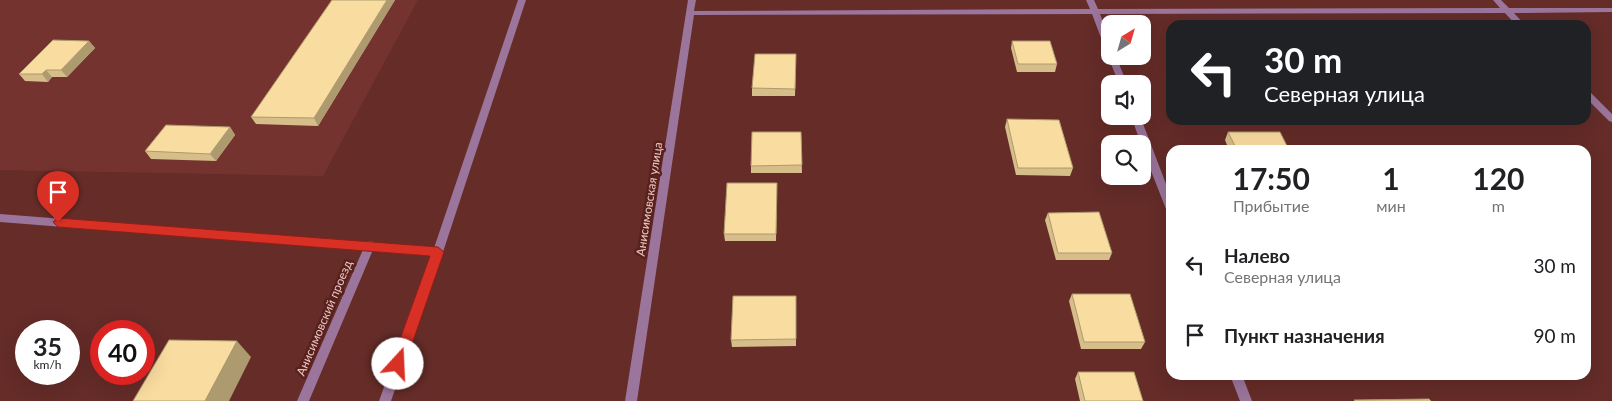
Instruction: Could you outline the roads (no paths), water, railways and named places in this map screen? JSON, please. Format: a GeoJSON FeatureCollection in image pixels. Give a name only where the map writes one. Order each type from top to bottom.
{"type":"FeatureCollection","features":[{"type":"Feature","properties":{"kind":"street"},"geometry":{"type":"LineString","coordinates":[[385,401],[438,252],[522,0]]}},
{"type":"Feature","properties":{"kind":"street","name":"Анисимовская улица"},"geometry":{"type":"LineString","coordinates":[[631,401],[692,0]]}},
{"type":"Feature","properties":{"kind":"street"},"geometry":{"type":"LineString","coordinates":[[1090,0],[1101,28]]}},
{"type":"Feature","properties":{"kind":"street"},"geometry":{"type":"LineString","coordinates":[[1497,0],[1516,20]]}},
{"type":"Feature","properties":{"kind":"street"},"geometry":{"type":"LineString","coordinates":[[690,13],[1612,10]]}},
{"type":"Feature","properties":{"kind":"street"},"geometry":{"type":"LineString","coordinates":[[1591,98],[1612,119]]}},
{"type":"Feature","properties":{"kind":"street"},"geometry":{"type":"LineString","coordinates":[[1138,125],[1166,196]]}},
{"type":"Feature","properties":{"kind":"street"},"geometry":{"type":"LineString","coordinates":[[0,218],[370,245],[438,252]]}},
{"type":"Feature","properties":{"kind":"street","name":"Анисимовский проезд"},"geometry":{"type":"LineString","coordinates":[[303,401],[370,245]]}},
{"type":"Feature","properties":{"kind":"street"},"geometry":{"type":"LineString","coordinates":[[1238,380],[1246,401]]}}]}
